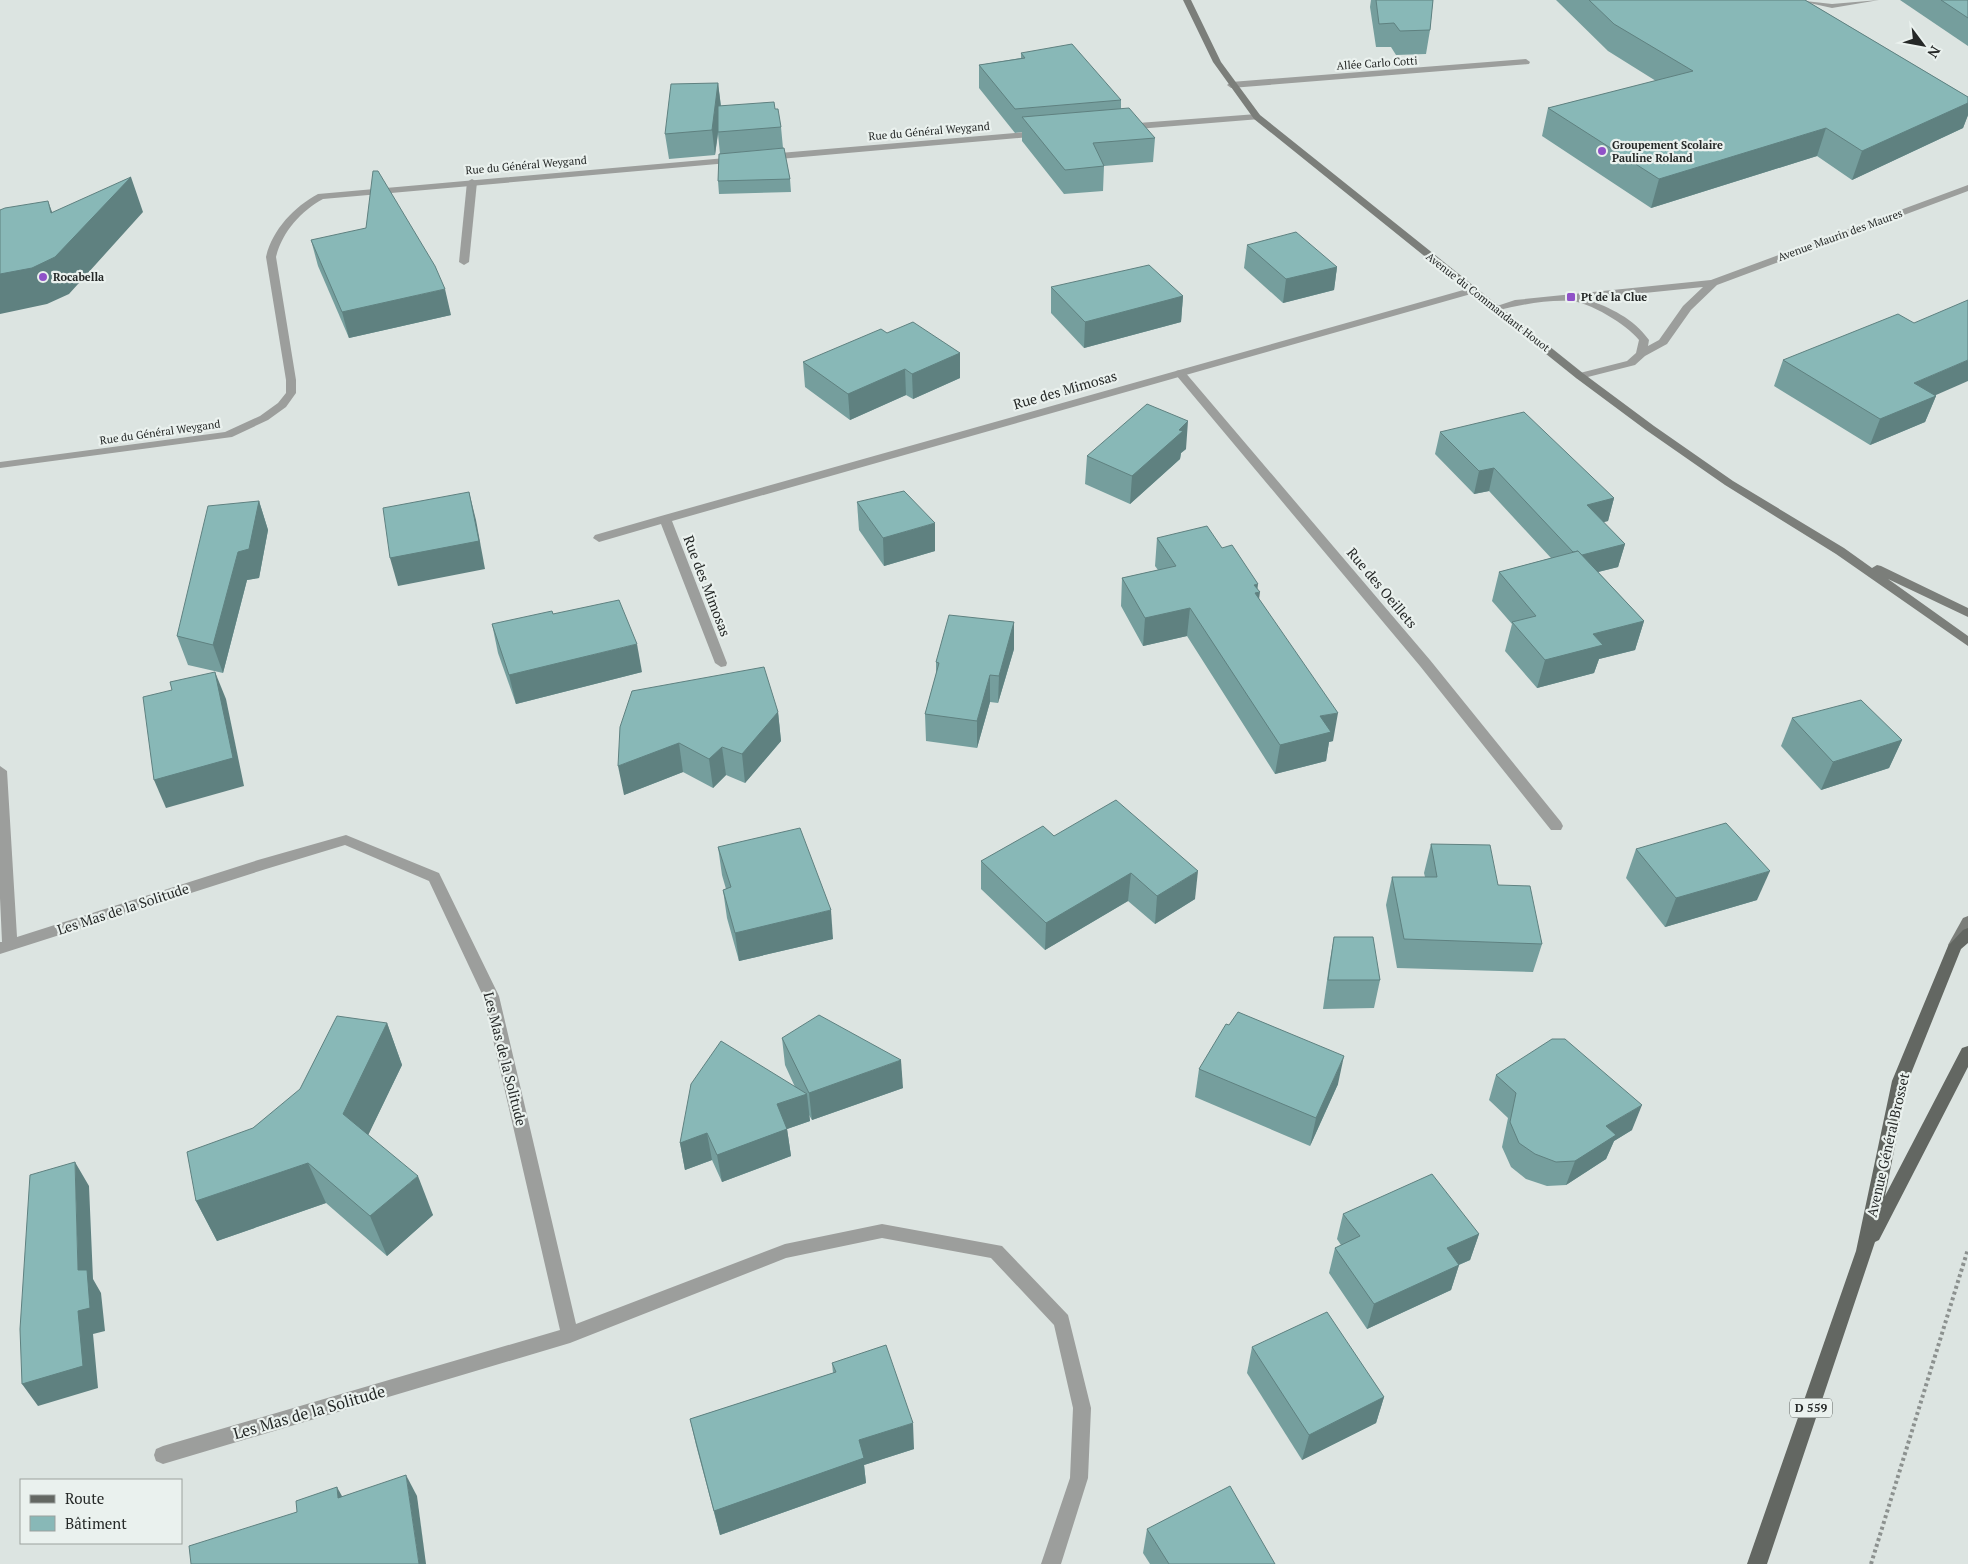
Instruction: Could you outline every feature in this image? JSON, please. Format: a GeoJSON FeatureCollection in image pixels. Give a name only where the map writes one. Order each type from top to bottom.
{"type":"FeatureCollection","features":[{"type":"Feature","properties":{"kind":"main road","name":"Avenue du Commandant Houot"},"geometry":{"type":"LineString","coordinates":[[1187,0],[1203,38],[1230,85],[1257,116],[1580,376],[1650,428],[1722,477],[1840,552],[1968,642]]}},
{"type":"Feature","properties":{"kind":"main road","name":"Avenue du Commandant Houot"},"geometry":{"type":"LineString","coordinates":[[1840,552],[1968,614]]}},
{"type":"Feature","properties":{"kind":"main road"},"geometry":{"type":"LineString","coordinates":[[1955,946],[1968,922]]}},
{"type":"Feature","properties":{"kind":"main road","name":"Avenue Général Brosset"},"geometry":{"type":"LineString","coordinates":[[1757,1564],[1865,1251],[1900,1081],[1955,946],[1968,934]]}},
{"type":"Feature","properties":{"kind":"main road","name":"Avenue Général Brosset"},"geometry":{"type":"LineString","coordinates":[[1865,1251],[1968,1052]]}},
{"type":"Feature","properties":{"kind":"street"},"geometry":{"type":"LineString","coordinates":[[1800,0],[1832,6],[1875,0]]}},
{"type":"Feature","properties":{"kind":"street","name":"Allée Carlo Cotti"},"geometry":{"type":"LineString","coordinates":[[1230,85],[1526,62]]}},
{"type":"Feature","properties":{"kind":"street"},"geometry":{"type":"LineString","coordinates":[[1115,128],[1257,116]]}},
{"type":"Feature","properties":{"kind":"street","name":"Rue du Général Weygand"},"geometry":{"type":"LineString","coordinates":[[0,466],[198,441],[228,435],[264,418],[282,405],[291,393],[291,380],[271,257],[272,248],[298,214],[321,196],[1046,134]]}},
{"type":"Feature","properties":{"kind":"street"},"geometry":{"type":"LineString","coordinates":[[464,262],[472,182]]}},
{"type":"Feature","properties":{"kind":"street","name":"Avenue Maurin des Maures"},"geometry":{"type":"LineString","coordinates":[[1496,308],[1515,303],[1713,283],[1968,188]]}},
{"type":"Feature","properties":{"kind":"street","name":"Avenue Maurin des Maures"},"geometry":{"type":"LineString","coordinates":[[1580,376],[1631,363],[1641,354],[1663,342],[1687,308],[1713,283]]}},
{"type":"Feature","properties":{"kind":"street","name":"Rue des Mimosas"},"geometry":{"type":"LineString","coordinates":[[599,538],[1474,290]]}},
{"type":"Feature","properties":{"kind":"street","name":"Avenue Maurin des Maures"},"geometry":{"type":"LineString","coordinates":[[1571,297],[1613,312],[1637,330],[1644,340],[1641,354]]}},
{"type":"Feature","properties":{"kind":"street","name":"Rue des Oeillets"},"geometry":{"type":"LineString","coordinates":[[1180,373],[1425,663],[1556,826]]}},
{"type":"Feature","properties":{"kind":"street","name":"Rue des Mimosas"},"geometry":{"type":"LineString","coordinates":[[665,520],[721,663]]}},
{"type":"Feature","properties":{"kind":"street","name":"Les Mas de la Solitude"},"geometry":{"type":"LineString","coordinates":[[0,771],[5,946],[263,864],[346,840],[434,877],[491,996],[570,1335]]}},
{"type":"Feature","properties":{"kind":"street","name":"Les Mas de la Solitude"},"geometry":{"type":"LineString","coordinates":[[163,1454],[570,1335],[785,1251],[882,1231],[996,1252],[1062,1321],[1082,1408],[1079,1478],[1051,1564]]}},
{"type":"Feature","properties":{"kind":"path"},"geometry":{"type":"LineString","coordinates":[[1871,1564],[1968,1250]]}},
{"type":"Feature","properties":{"kind":"building"},"geometry":{"type":"Polygon","coordinates":[[[1376,0],[1433,0],[1430,30],[1400,31],[1394,23],[1379,24],[1376,0]]]}},
{"type":"Feature","properties":{"kind":"building"},"geometry":{"type":"Polygon","coordinates":[[[1589,0],[1805,0],[1968,97],[1968,103],[1862,151],[1826,128],[1659,179],[1548,108],[1693,71],[1614,24],[1589,0]]]}},
{"type":"Feature","properties":{"kind":"building"},"geometry":{"type":"Polygon","coordinates":[[[1941,0],[1968,0],[1968,18],[1941,0]]]}},
{"type":"Feature","properties":{"kind":"building"},"geometry":{"type":"Polygon","coordinates":[[[1072,44],[1121,100],[1015,109],[979,65],[1025,58],[1021,53],[1072,44]]]}},
{"type":"Feature","properties":{"kind":"building"},"geometry":{"type":"Polygon","coordinates":[[[718,83],[712,130],[665,134],[671,84],[718,83]]]}},
{"type":"Feature","properties":{"kind":"building"},"geometry":{"type":"Polygon","coordinates":[[[774,102],[775,109],[778,109],[781,127],[718,132],[718,106],[774,102]]]}},
{"type":"Feature","properties":{"kind":"building"},"geometry":{"type":"Polygon","coordinates":[[[1129,108],[1155,138],[1093,143],[1104,166],[1065,170],[1022,117],[1129,108]]]}},
{"type":"Feature","properties":{"kind":"building"},"geometry":{"type":"Polygon","coordinates":[[[784,148],[790,179],[718,181],[719,154],[784,148]]]}},
{"type":"Feature","properties":{"kind":"building"},"geometry":{"type":"Polygon","coordinates":[[[373,171],[378,171],[435,266],[445,289],[342,312],[311,240],[366,228],[373,171]]]}},
{"type":"Feature","properties":{"kind":"building"},"geometry":{"type":"Polygon","coordinates":[[[131,177],[55,257],[32,268],[0,274],[0,210],[48,201],[51,213],[131,177]]]}},
{"type":"Feature","properties":{"kind":"building"},"geometry":{"type":"Polygon","coordinates":[[[1296,232],[1337,267],[1286,279],[1247,245],[1296,232]]]}},
{"type":"Feature","properties":{"kind":"building"},"geometry":{"type":"Polygon","coordinates":[[[1149,265],[1183,296],[1085,322],[1051,287],[1149,265]]]}},
{"type":"Feature","properties":{"kind":"building"},"geometry":{"type":"Polygon","coordinates":[[[1968,300],[1968,360],[1914,383],[1936,396],[1880,419],[1783,360],[1898,314],[1914,323],[1968,300]]]}},
{"type":"Feature","properties":{"kind":"building"},"geometry":{"type":"Polygon","coordinates":[[[913,322],[960,353],[912,374],[905,369],[848,394],[803,362],[881,329],[887,333],[913,322]]]}},
{"type":"Feature","properties":{"kind":"building"},"geometry":{"type":"Polygon","coordinates":[[[1147,404],[1188,421],[1179,430],[1183,431],[1132,476],[1087,456],[1147,404]]]}},
{"type":"Feature","properties":{"kind":"building"},"geometry":{"type":"Polygon","coordinates":[[[1524,412],[1614,498],[1587,505],[1625,544],[1582,555],[1578,551],[1573,552],[1494,468],[1479,471],[1440,432],[1524,412]]]}},
{"type":"Feature","properties":{"kind":"building"},"geometry":{"type":"Polygon","coordinates":[[[904,491],[935,523],[883,538],[857,502],[904,491]]]}},
{"type":"Feature","properties":{"kind":"building"},"geometry":{"type":"Polygon","coordinates":[[[469,492],[479,541],[390,558],[383,508],[469,492]]]}},
{"type":"Feature","properties":{"kind":"building"},"geometry":{"type":"Polygon","coordinates":[[[259,501],[249,549],[238,552],[213,645],[177,636],[208,506],[259,501]]]}},
{"type":"Feature","properties":{"kind":"building"},"geometry":{"type":"Polygon","coordinates":[[[1207,526],[1222,548],[1232,545],[1258,584],[1254,585],[1260,592],[1255,593],[1338,713],[1320,716],[1331,732],[1280,745],[1190,608],[1145,618],[1122,578],[1176,566],[1157,538],[1207,526]]]}},
{"type":"Feature","properties":{"kind":"building"},"geometry":{"type":"Polygon","coordinates":[[[1578,551],[1644,621],[1593,634],[1603,645],[1545,660],[1512,622],[1536,616],[1499,572],[1578,551]]]}},
{"type":"Feature","properties":{"kind":"building"},"geometry":{"type":"Polygon","coordinates":[[[619,600],[637,644],[509,675],[492,624],[552,611],[553,614],[619,600]]]}},
{"type":"Feature","properties":{"kind":"building"},"geometry":{"type":"Polygon","coordinates":[[[949,615],[1014,622],[999,676],[990,675],[977,721],[925,714],[939,663],[936,662],[949,615]]]}},
{"type":"Feature","properties":{"kind":"building"},"geometry":{"type":"Polygon","coordinates":[[[764,667],[778,712],[742,754],[722,747],[709,759],[679,743],[618,766],[620,727],[632,691],[764,667]]]}},
{"type":"Feature","properties":{"kind":"building"},"geometry":{"type":"Polygon","coordinates":[[[215,672],[233,758],[154,780],[143,697],[172,690],[170,682],[215,672]]]}},
{"type":"Feature","properties":{"kind":"building"},"geometry":{"type":"Polygon","coordinates":[[[1861,700],[1902,740],[1833,762],[1792,718],[1861,700]]]}},
{"type":"Feature","properties":{"kind":"building"},"geometry":{"type":"Polygon","coordinates":[[[1116,800],[1198,871],[1157,896],[1131,873],[1046,923],[981,861],[1043,826],[1054,836],[1116,800]]]}},
{"type":"Feature","properties":{"kind":"building"},"geometry":{"type":"Polygon","coordinates":[[[1726,823],[1770,871],[1676,898],[1636,849],[1726,823]]]}},
{"type":"Feature","properties":{"kind":"building"},"geometry":{"type":"Polygon","coordinates":[[[800,828],[831,910],[735,933],[723,890],[731,887],[718,847],[800,828]]]}},
{"type":"Feature","properties":{"kind":"building"},"geometry":{"type":"Polygon","coordinates":[[[1431,844],[1490,845],[1498,885],[1530,886],[1542,944],[1404,939],[1392,877],[1437,877],[1431,844]]]}},
{"type":"Feature","properties":{"kind":"building"},"geometry":{"type":"Polygon","coordinates":[[[1334,937],[1373,937],[1380,980],[1328,980],[1334,937]]]}},
{"type":"Feature","properties":{"kind":"building"},"geometry":{"type":"Polygon","coordinates":[[[1238,1012],[1344,1056],[1316,1118],[1199,1069],[1226,1024],[1229,1025],[1238,1012]]]}},
{"type":"Feature","properties":{"kind":"building"},"geometry":{"type":"Polygon","coordinates":[[[819,1015],[901,1060],[809,1093],[782,1038],[819,1015]]]}},
{"type":"Feature","properties":{"kind":"building"},"geometry":{"type":"Polygon","coordinates":[[[337,1016],[387,1023],[343,1114],[418,1176],[370,1216],[308,1163],[196,1201],[187,1152],[253,1128],[300,1089],[337,1016]]]}},
{"type":"Feature","properties":{"kind":"building"},"geometry":{"type":"Polygon","coordinates":[[[1552,1039],[1565,1039],[1642,1105],[1606,1126],[1616,1135],[1575,1161],[1556,1162],[1535,1154],[1519,1143],[1510,1122],[1516,1093],[1496,1075],[1552,1039]]]}},
{"type":"Feature","properties":{"kind":"building"},"geometry":{"type":"Polygon","coordinates":[[[721,1041],[807,1094],[777,1104],[787,1129],[717,1155],[707,1133],[680,1143],[691,1084],[721,1041]]]}},
{"type":"Feature","properties":{"kind":"building"},"geometry":{"type":"Polygon","coordinates":[[[75,1162],[78,1270],[87,1270],[90,1308],[78,1311],[83,1366],[22,1384],[20,1329],[30,1175],[75,1162]]]}},
{"type":"Feature","properties":{"kind":"building"},"geometry":{"type":"Polygon","coordinates":[[[1432,1174],[1479,1234],[1447,1248],[1459,1265],[1374,1304],[1335,1248],[1360,1236],[1343,1214],[1432,1174]]]}},
{"type":"Feature","properties":{"kind":"building"},"geometry":{"type":"Polygon","coordinates":[[[1327,1312],[1384,1397],[1309,1435],[1252,1347],[1327,1312]]]}},
{"type":"Feature","properties":{"kind":"building"},"geometry":{"type":"Polygon","coordinates":[[[886,1345],[913,1423],[859,1440],[864,1458],[714,1511],[690,1419],[836,1372],[832,1363],[886,1345]]]}},
{"type":"Feature","properties":{"kind":"building"},"geometry":{"type":"Polygon","coordinates":[[[406,1475],[419,1564],[191,1564],[189,1546],[297,1512],[296,1501],[337,1487],[338,1498],[406,1475]]]}},
{"type":"Feature","properties":{"kind":"building"},"geometry":{"type":"Polygon","coordinates":[[[1230,1486],[1275,1564],[1169,1564],[1147,1529],[1230,1486]]]}},
{"type":"Feature","properties":{"kind":"place","name":"Groupement Scolaire Pauline Roland"},"geometry":{"type":"Point","coordinates":[1602,151]}},
{"type":"Feature","properties":{"kind":"place","name":"Rocabella"},"geometry":{"type":"Point","coordinates":[43,277]}},
{"type":"Feature","properties":{"kind":"place","name":"Pt de la Clue"},"geometry":{"type":"Point","coordinates":[1571,297]}}]}
